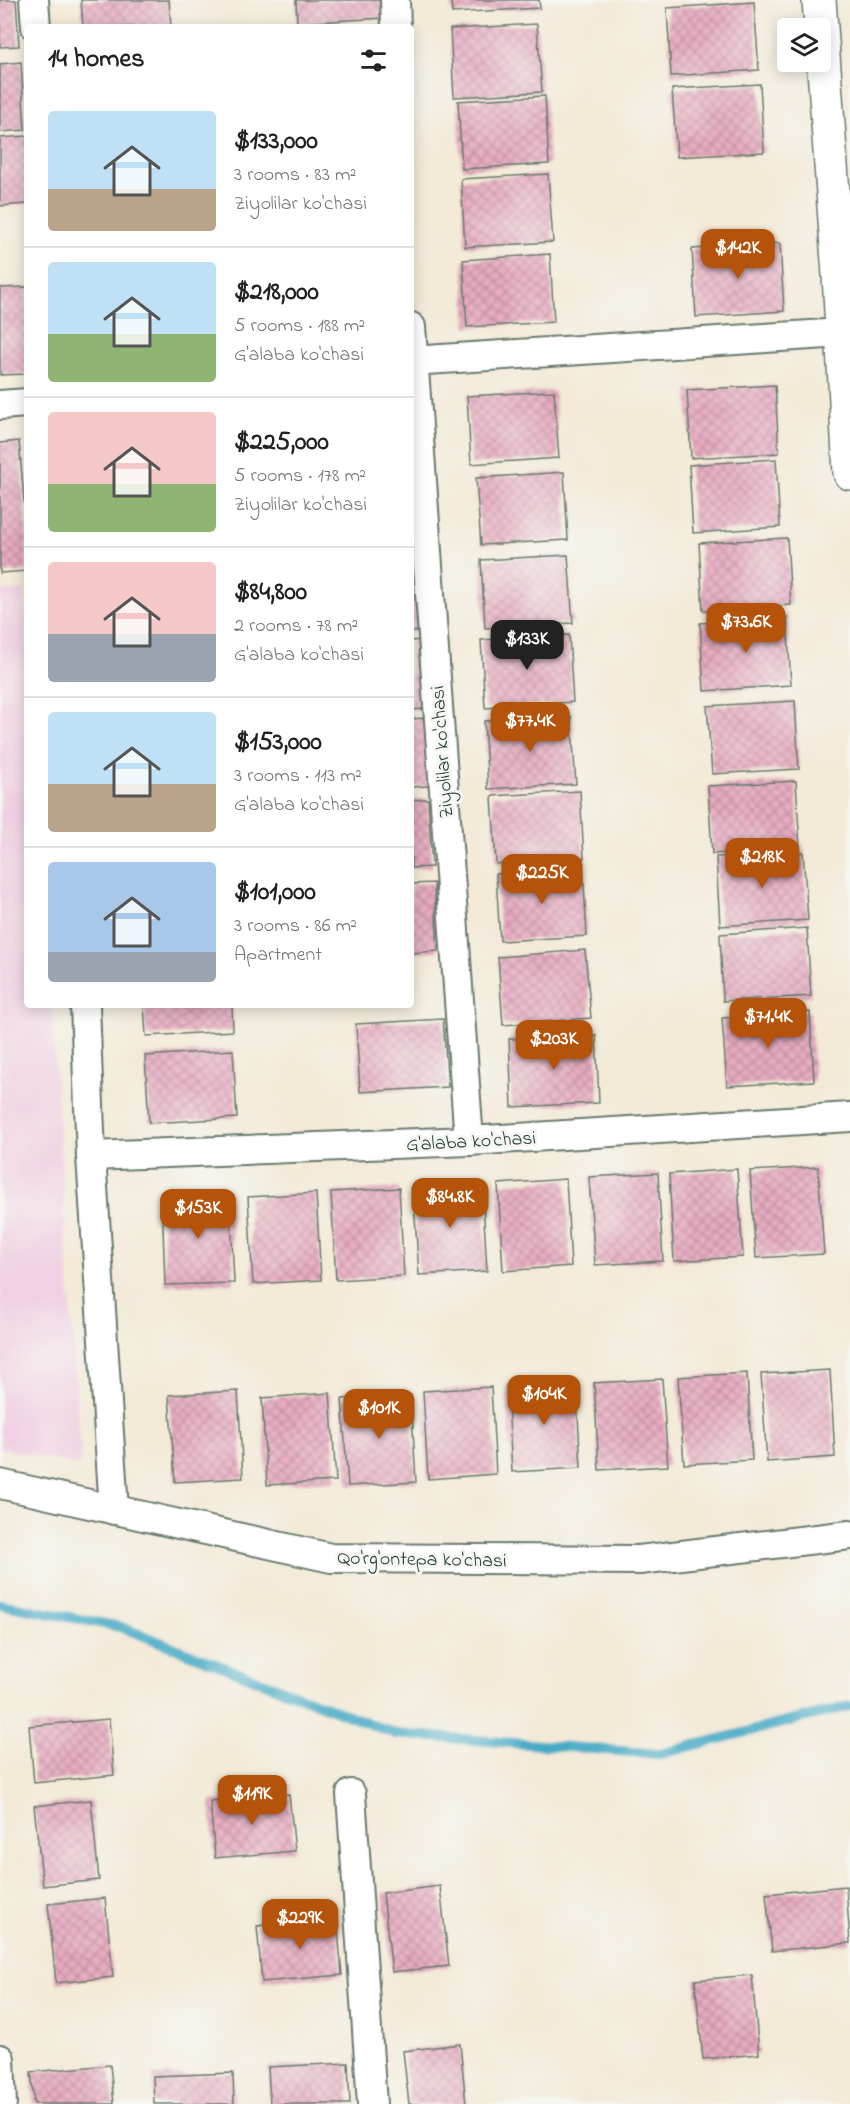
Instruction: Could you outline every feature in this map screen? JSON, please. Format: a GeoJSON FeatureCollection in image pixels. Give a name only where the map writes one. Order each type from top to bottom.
{"type":"FeatureCollection","features":[{"type":"Feature","properties":{"kind":"street"},"geometry":{"type":"LineString","coordinates":[[34,0],[36,24]]}},
{"type":"Feature","properties":{"kind":"street"},"geometry":{"type":"LineString","coordinates":[[395,0],[396,24]]}},
{"type":"Feature","properties":{"kind":"street"},"geometry":{"type":"LineString","coordinates":[[819,0],[850,473]]}},
{"type":"Feature","properties":{"kind":"street"},"geometry":{"type":"LineString","coordinates":[[414,361],[842,333]]}},
{"type":"Feature","properties":{"kind":"street","name":"Ziyolilar ko'chasi"},"geometry":{"type":"LineString","coordinates":[[414,388],[469,1141]]}},
{"type":"Feature","properties":{"kind":"street"},"geometry":{"type":"LineString","coordinates":[[0,405],[24,403]]}},
{"type":"Feature","properties":{"kind":"street"},"geometry":{"type":"LineString","coordinates":[[85,1008],[91,1156],[114,1510]]}},
{"type":"Feature","properties":{"kind":"street","name":"G'alaba ko'chasi"},"geometry":{"type":"LineString","coordinates":[[91,1156],[469,1141],[850,1117]]}},
{"type":"Feature","properties":{"kind":"street","name":"Qo'rg'ontepa ko'chasi"},"geometry":{"type":"LineString","coordinates":[[0,1484],[331,1558],[639,1560],[850,1535]]}},
{"type":"Feature","properties":{"kind":"street"},"geometry":{"type":"LineString","coordinates":[[351,1794],[372,2104]]}},
{"type":"Feature","properties":{"kind":"street"},"geometry":{"type":"LineString","coordinates":[[0,2059],[2,2104]]}},
{"type":"Feature","properties":{"kind":"shaded area"},"geometry":{"type":"Polygon","coordinates":[[[24,590],[24,1008],[51,1008],[81,1466],[0,1448],[0,591],[24,590]]]}},
{"type":"Feature","properties":{"kind":"building"},"geometry":{"type":"Polygon","coordinates":[[[0,0],[16,0],[19,46],[0,47],[0,0]]]}},
{"type":"Feature","properties":{"kind":"building"},"geometry":{"type":"Polygon","coordinates":[[[81,0],[169,0],[171,24],[83,24],[81,0]]]}},
{"type":"Feature","properties":{"kind":"building"},"geometry":{"type":"Polygon","coordinates":[[[296,0],[384,0],[385,18],[297,23],[296,0]]]}},
{"type":"Feature","properties":{"kind":"building"},"geometry":{"type":"Polygon","coordinates":[[[451,0],[539,0],[540,8],[452,13],[451,0]]]}},
{"type":"Feature","properties":{"kind":"building"},"geometry":{"type":"Polygon","coordinates":[[[754,2],[759,70],[671,76],[667,8],[754,2]]]}},
{"type":"Feature","properties":{"kind":"building"},"geometry":{"type":"Polygon","coordinates":[[[537,24],[542,92],[454,97],[450,29],[537,24]]]}},
{"type":"Feature","properties":{"kind":"building"},"geometry":{"type":"Polygon","coordinates":[[[21,62],[24,130],[0,132],[0,64],[21,62]]]}},
{"type":"Feature","properties":{"kind":"building"},"geometry":{"type":"Polygon","coordinates":[[[760,84],[764,152],[677,157],[672,89],[760,84]]]}},
{"type":"Feature","properties":{"kind":"building"},"geometry":{"type":"Polygon","coordinates":[[[545,96],[549,164],[462,169],[458,101],[545,96]]]}},
{"type":"Feature","properties":{"kind":"building"},"geometry":{"type":"Polygon","coordinates":[[[24,136],[24,204],[0,206],[0,138],[24,136]]]}},
{"type":"Feature","properties":{"kind":"building"},"geometry":{"type":"Polygon","coordinates":[[[548,174],[553,242],[465,247],[461,179],[548,174]]]}},
{"type":"Feature","properties":{"kind":"building"},"geometry":{"type":"Polygon","coordinates":[[[780,243],[784,311],[696,317],[692,249],[780,243]]]}},
{"type":"Feature","properties":{"kind":"building"},"geometry":{"type":"Polygon","coordinates":[[[550,254],[554,322],[467,327],[463,260],[550,254]]]}},
{"type":"Feature","properties":{"kind":"building"},"geometry":{"type":"Polygon","coordinates":[[[24,287],[24,374],[0,375],[0,288],[24,287]]]}},
{"type":"Feature","properties":{"kind":"building"},"geometry":{"type":"Polygon","coordinates":[[[775,385],[779,453],[691,458],[687,390],[775,385]]]}},
{"type":"Feature","properties":{"kind":"building"},"geometry":{"type":"Polygon","coordinates":[[[554,391],[559,458],[471,464],[467,396],[554,391]]]}},
{"type":"Feature","properties":{"kind":"building"},"geometry":{"type":"Polygon","coordinates":[[[19,441],[24,500],[24,571],[0,573],[0,443],[19,441]]]}},
{"type":"Feature","properties":{"kind":"building"},"geometry":{"type":"Polygon","coordinates":[[[776,459],[780,527],[693,533],[689,465],[776,459]]]}},
{"type":"Feature","properties":{"kind":"building"},"geometry":{"type":"Polygon","coordinates":[[[564,472],[568,540],[481,545],[476,478],[564,472]]]}},
{"type":"Feature","properties":{"kind":"building"},"geometry":{"type":"Polygon","coordinates":[[[787,538],[791,605],[703,611],[699,543],[787,538]]]}},
{"type":"Feature","properties":{"kind":"building"},"geometry":{"type":"Polygon","coordinates":[[[568,555],[573,623],[485,628],[481,560],[568,555]]]}},
{"type":"Feature","properties":{"kind":"building"},"geometry":{"type":"Polygon","coordinates":[[[414,563],[416,563],[421,631],[414,632],[414,563]]]}},
{"type":"Feature","properties":{"kind":"building"},"geometry":{"type":"Polygon","coordinates":[[[787,617],[791,685],[704,691],[700,623],[787,617]]]}},
{"type":"Feature","properties":{"kind":"building"},"geometry":{"type":"Polygon","coordinates":[[[569,635],[573,702],[485,708],[481,640],[569,635]]]}},
{"type":"Feature","properties":{"kind":"building"},"geometry":{"type":"Polygon","coordinates":[[[420,640],[424,709],[414,710],[414,641],[420,640]]]}},
{"type":"Feature","properties":{"kind":"building"},"geometry":{"type":"Polygon","coordinates":[[[795,701],[799,769],[712,774],[707,706],[795,701]]]}},
{"type":"Feature","properties":{"kind":"building"},"geometry":{"type":"Polygon","coordinates":[[[571,716],[576,784],[488,789],[484,721],[571,716]]]}},
{"type":"Feature","properties":{"kind":"building"},"geometry":{"type":"Polygon","coordinates":[[[425,718],[429,786],[414,787],[414,719],[425,718]]]}},
{"type":"Feature","properties":{"kind":"building"},"geometry":{"type":"Polygon","coordinates":[[[796,781],[800,849],[712,854],[708,786],[796,781]]]}},
{"type":"Feature","properties":{"kind":"building"},"geometry":{"type":"Polygon","coordinates":[[[580,791],[584,858],[496,864],[492,796],[580,791]]]}},
{"type":"Feature","properties":{"kind":"building"},"geometry":{"type":"Polygon","coordinates":[[[428,799],[432,867],[414,868],[414,800],[428,799]]]}},
{"type":"Feature","properties":{"kind":"building"},"geometry":{"type":"Polygon","coordinates":[[[803,852],[808,920],[720,926],[716,857],[803,852]]]}},
{"type":"Feature","properties":{"kind":"building"},"geometry":{"type":"Polygon","coordinates":[[[583,868],[587,936],[500,941],[496,874],[583,868]]]}},
{"type":"Feature","properties":{"kind":"building"},"geometry":{"type":"Polygon","coordinates":[[[434,883],[438,951],[414,953],[414,884],[434,883]]]}},
{"type":"Feature","properties":{"kind":"building"},"geometry":{"type":"Polygon","coordinates":[[[807,928],[811,996],[723,1001],[720,934],[807,928]]]}},
{"type":"Feature","properties":{"kind":"building"},"geometry":{"type":"Polygon","coordinates":[[[585,950],[591,1018],[503,1025],[498,957],[585,950]]]}},
{"type":"Feature","properties":{"kind":"building"},"geometry":{"type":"Polygon","coordinates":[[[144,1008],[232,1008],[233,1031],[146,1036],[144,1008]]]}},
{"type":"Feature","properties":{"kind":"building"},"geometry":{"type":"Polygon","coordinates":[[[810,1012],[814,1081],[727,1086],[722,1018],[810,1012]]]}},
{"type":"Feature","properties":{"kind":"building"},"geometry":{"type":"Polygon","coordinates":[[[443,1019],[448,1087],[360,1092],[356,1024],[443,1019]]]}},
{"type":"Feature","properties":{"kind":"building"},"geometry":{"type":"Polygon","coordinates":[[[596,1035],[599,1103],[512,1107],[509,1039],[596,1035]]]}},
{"type":"Feature","properties":{"kind":"building"},"geometry":{"type":"Polygon","coordinates":[[[233,1050],[237,1118],[149,1123],[145,1056],[233,1050]]]}},
{"type":"Feature","properties":{"kind":"building"},"geometry":{"type":"Polygon","coordinates":[[[818,1167],[824,1254],[756,1258],[750,1171],[818,1167]]]}},
{"type":"Feature","properties":{"kind":"building"},"geometry":{"type":"Polygon","coordinates":[[[737,1169],[743,1257],[674,1261],[669,1174],[737,1169]]]}},
{"type":"Feature","properties":{"kind":"building"},"geometry":{"type":"Polygon","coordinates":[[[658,1173],[663,1261],[595,1265],[589,1177],[658,1173]]]}},
{"type":"Feature","properties":{"kind":"building"},"geometry":{"type":"Polygon","coordinates":[[[566,1179],[571,1266],[503,1271],[498,1184],[566,1179]]]}},
{"type":"Feature","properties":{"kind":"building"},"geometry":{"type":"Polygon","coordinates":[[[482,1184],[487,1271],[419,1275],[413,1188],[482,1184]]]}},
{"type":"Feature","properties":{"kind":"building"},"geometry":{"type":"Polygon","coordinates":[[[399,1188],[404,1276],[336,1280],[331,1192],[399,1188]]]}},
{"type":"Feature","properties":{"kind":"building"},"geometry":{"type":"Polygon","coordinates":[[[316,1193],[321,1280],[253,1284],[248,1197],[316,1193]]]}},
{"type":"Feature","properties":{"kind":"building"},"geometry":{"type":"Polygon","coordinates":[[[230,1195],[234,1283],[165,1285],[162,1198],[230,1195]]]}},
{"type":"Feature","properties":{"kind":"building"},"geometry":{"type":"Polygon","coordinates":[[[830,1370],[835,1457],[767,1462],[761,1374],[830,1370]]]}},
{"type":"Feature","properties":{"kind":"building"},"geometry":{"type":"Polygon","coordinates":[[[747,1373],[752,1460],[684,1464],[678,1377],[747,1373]]]}},
{"type":"Feature","properties":{"kind":"building"},"geometry":{"type":"Polygon","coordinates":[[[662,1379],[668,1466],[599,1470],[594,1383],[662,1379]]]}},
{"type":"Feature","properties":{"kind":"building"},"geometry":{"type":"Polygon","coordinates":[[[576,1381],[581,1468],[512,1472],[507,1385],[576,1381]]]}},
{"type":"Feature","properties":{"kind":"building"},"geometry":{"type":"Polygon","coordinates":[[[491,1387],[496,1474],[428,1479],[423,1391],[491,1387]]]}},
{"type":"Feature","properties":{"kind":"building"},"geometry":{"type":"Polygon","coordinates":[[[238,1391],[243,1478],[175,1482],[169,1395],[238,1391]]]}},
{"type":"Feature","properties":{"kind":"building"},"geometry":{"type":"Polygon","coordinates":[[[330,1393],[336,1481],[267,1485],[262,1398],[330,1393]]]}},
{"type":"Feature","properties":{"kind":"building"},"geometry":{"type":"Polygon","coordinates":[[[411,1395],[416,1482],[348,1486],[342,1399],[411,1395]]]}},
{"type":"Feature","properties":{"kind":"building"},"geometry":{"type":"Polygon","coordinates":[[[109,1719],[114,1775],[34,1783],[29,1726],[109,1719]]]}},
{"type":"Feature","properties":{"kind":"building"},"geometry":{"type":"Polygon","coordinates":[[[289,1794],[295,1851],[215,1858],[210,1801],[289,1794]]]}},
{"type":"Feature","properties":{"kind":"building"},"geometry":{"type":"Polygon","coordinates":[[[91,1800],[99,1880],[43,1886],[34,1806],[91,1800]]]}},
{"type":"Feature","properties":{"kind":"building"},"geometry":{"type":"Polygon","coordinates":[[[440,1886],[449,1966],[392,1972],[383,1893],[440,1886]]]}},
{"type":"Feature","properties":{"kind":"building"},"geometry":{"type":"Polygon","coordinates":[[[846,1886],[850,1943],[772,1951],[766,1894],[846,1886]]]}},
{"type":"Feature","properties":{"kind":"building"},"geometry":{"type":"Polygon","coordinates":[[[105,1898],[113,1977],[56,1983],[48,1904],[105,1898]]]}},
{"type":"Feature","properties":{"kind":"building"},"geometry":{"type":"Polygon","coordinates":[[[337,1918],[342,1975],[262,1982],[257,1926],[337,1918]]]}},
{"type":"Feature","properties":{"kind":"building"},"geometry":{"type":"Polygon","coordinates":[[[752,1975],[759,2054],[703,2059],[695,1980],[752,1975]]]}},
{"type":"Feature","properties":{"kind":"building"},"geometry":{"type":"Polygon","coordinates":[[[460,2044],[466,2104],[409,2104],[403,2051],[460,2044]]]}},
{"type":"Feature","properties":{"kind":"building"},"geometry":{"type":"Polygon","coordinates":[[[348,2063],[350,2104],[270,2104],[268,2067],[348,2063]]]}},
{"type":"Feature","properties":{"kind":"building"},"geometry":{"type":"Polygon","coordinates":[[[110,2065],[114,2104],[34,2104],[31,2072],[110,2065]]]}},
{"type":"Feature","properties":{"kind":"building"},"geometry":{"type":"Polygon","coordinates":[[[233,2073],[234,2104],[154,2104],[153,2076],[233,2073]]]}},
{"type":"Feature","properties":{"kind":"waterway"},"geometry":{"type":"LineString","coordinates":[[0,1604],[121,1627],[396,1734],[660,1754],[850,1706]]}}]}
